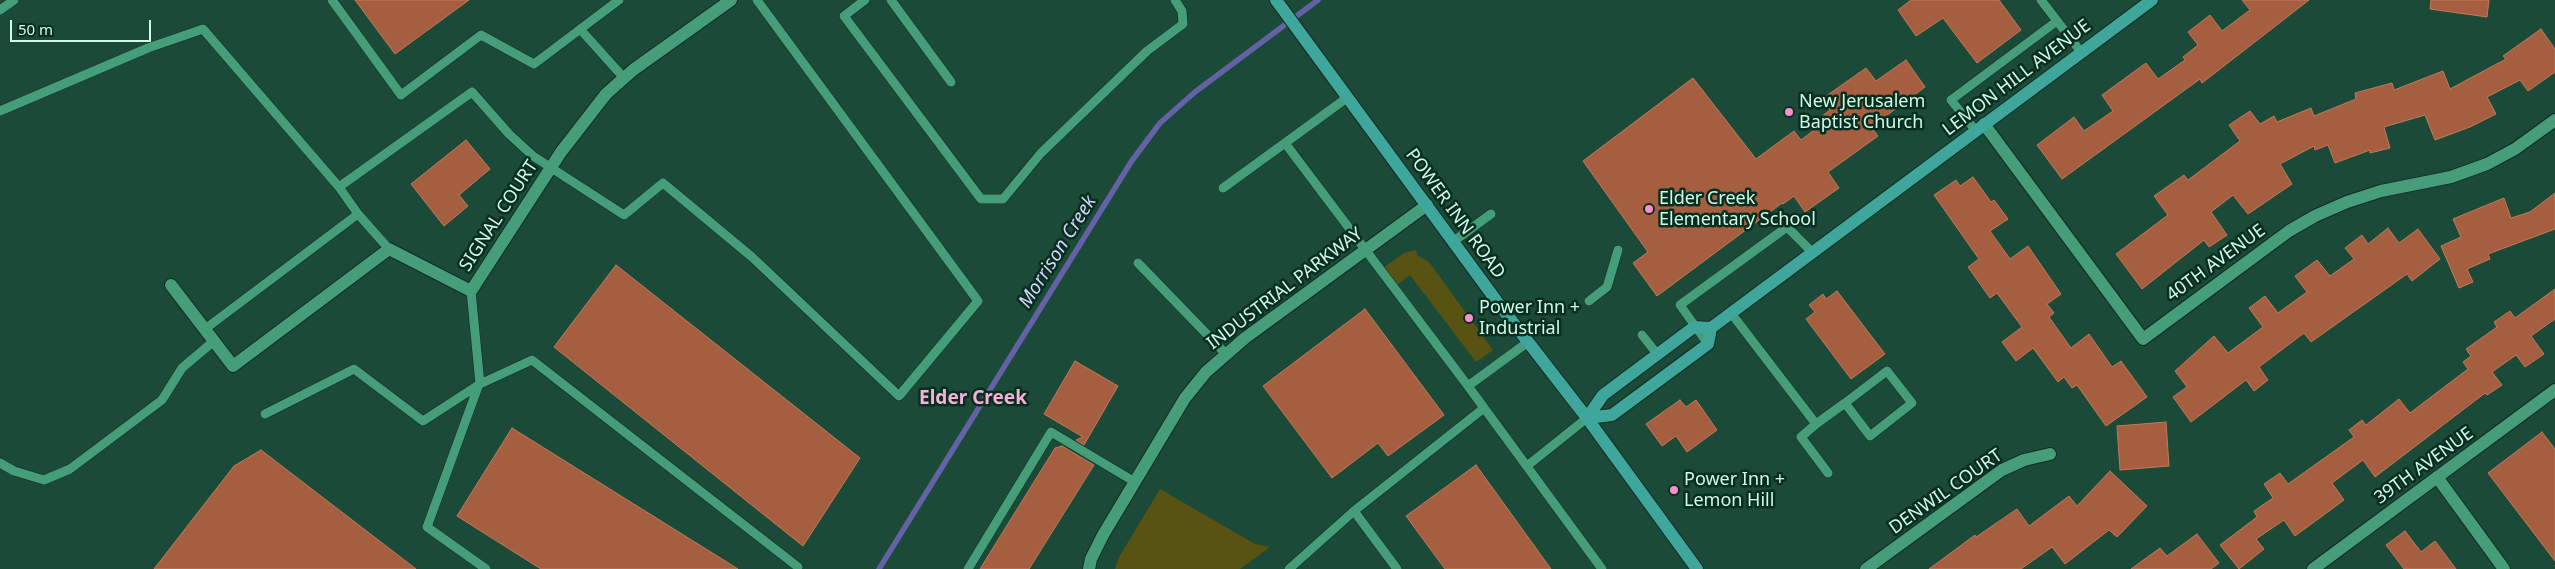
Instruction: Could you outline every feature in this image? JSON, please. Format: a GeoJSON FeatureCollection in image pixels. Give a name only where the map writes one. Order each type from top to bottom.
{"type":"FeatureCollection","features":[{"type":"Feature","properties":{"kind":"street","name":"SIGNAL COURT"},"geometry":{"type":"LineString","coordinates":[[388,249],[471,291],[582,122],[624,78],[731,0]]}},
{"type":"Feature","properties":{"kind":"street","name":"POWER INN ROAD"},"geometry":{"type":"LineString","coordinates":[[1276,0],[1528,342],[1587,418],[1696,569]]}},
{"type":"Feature","properties":{"kind":"street","name":"LEMON HILL AVENUE"},"geometry":{"type":"LineString","coordinates":[[1711,328],[2152,0]]}},
{"type":"Feature","properties":{"kind":"street","name":"40TH AVENUE"},"geometry":{"type":"LineString","coordinates":[[1980,128],[2143,339],[2289,231],[2315,216],[2347,202],[2372,194],[2451,177],[2486,164],[2515,149],[2555,120]]}},
{"type":"Feature","properties":{"kind":"street","name":"INDUSTRIAL PARKWAY"},"geometry":{"type":"LineString","coordinates":[[1089,569],[1091,559],[1103,535],[1185,398],[1206,372],[1245,338],[1427,205]]}},
{"type":"Feature","properties":{"kind":"street"},"geometry":{"type":"LineString","coordinates":[[172,285],[233,366],[388,249]]}},
{"type":"Feature","properties":{"kind":"street"},"geometry":{"type":"LineString","coordinates":[[1694,327],[1711,328],[1708,344],[1612,415],[1587,418],[1603,395],[1694,327]]}},
{"type":"Feature","properties":{"kind":"street","name":"39TH AVENUE"},"geometry":{"type":"LineString","coordinates":[[2313,569],[2555,390]]}},
{"type":"Feature","properties":{"kind":"street","name":"DENWIL COURT"},"geometry":{"type":"LineString","coordinates":[[1866,569],[2002,470],[2024,460],[2050,454]]}},
{"type":"Feature","properties":{"kind":"street"},"geometry":{"type":"LineString","coordinates":[[2437,477],[2504,569]]}},
{"type":"Feature","properties":{"kind":"lane"},"geometry":{"type":"LineString","coordinates":[[0,10],[14,0]]}},
{"type":"Feature","properties":{"kind":"lane"},"geometry":{"type":"LineString","coordinates":[[332,0],[401,95],[481,35],[534,64],[619,0]]}},
{"type":"Feature","properties":{"kind":"lane"},"geometry":{"type":"LineString","coordinates":[[339,188],[472,92],[509,134],[550,168],[624,216],[663,182],[752,257],[899,396],[978,301],[758,0]]}},
{"type":"Feature","properties":{"kind":"lane"},"geometry":{"type":"LineString","coordinates":[[865,0],[844,16],[980,199],[1003,199],[1041,153],[1147,51],[1183,24],[1182,11],[1175,0]]}},
{"type":"Feature","properties":{"kind":"lane"},"geometry":{"type":"LineString","coordinates":[[891,0],[951,82]]}},
{"type":"Feature","properties":{"kind":"lane"},"geometry":{"type":"LineString","coordinates":[[2041,0],[2081,52]]}},
{"type":"Feature","properties":{"kind":"lane"},"geometry":{"type":"LineString","coordinates":[[1980,128],[1951,100],[2057,21]]}},
{"type":"Feature","properties":{"kind":"lane"},"geometry":{"type":"LineString","coordinates":[[580,29],[624,78]]}},
{"type":"Feature","properties":{"kind":"lane"},"geometry":{"type":"LineString","coordinates":[[0,111],[148,48],[202,30],[339,188],[388,249]]}},
{"type":"Feature","properties":{"kind":"lane"},"geometry":{"type":"LineString","coordinates":[[1223,188],[1348,97]]}},
{"type":"Feature","properties":{"kind":"lane"},"geometry":{"type":"LineString","coordinates":[[1285,143],[1468,386],[1602,569]]}},
{"type":"Feature","properties":{"kind":"lane"},"geometry":{"type":"LineString","coordinates":[[205,329],[358,214]]}},
{"type":"Feature","properties":{"kind":"lane"},"geometry":{"type":"LineString","coordinates":[[1454,241],[1491,214]]}},
{"type":"Feature","properties":{"kind":"lane"},"geometry":{"type":"LineString","coordinates":[[1708,344],[1680,306],[1787,227],[1812,252]]}},
{"type":"Feature","properties":{"kind":"lane"},"geometry":{"type":"LineString","coordinates":[[1589,301],[1607,287],[1618,250]]}},
{"type":"Feature","properties":{"kind":"lane"},"geometry":{"type":"LineString","coordinates":[[1138,263],[1226,354]]}},
{"type":"Feature","properties":{"kind":"lane"},"geometry":{"type":"LineString","coordinates":[[471,291],[480,384],[427,527],[486,569]]}},
{"type":"Feature","properties":{"kind":"lane"},"geometry":{"type":"LineString","coordinates":[[1732,313],[1816,424]]}},
{"type":"Feature","properties":{"kind":"lane"},"geometry":{"type":"LineString","coordinates":[[1642,335],[1658,355]]}},
{"type":"Feature","properties":{"kind":"lane"},"geometry":{"type":"LineString","coordinates":[[0,463],[14,471],[44,480],[70,469],[162,400],[182,368],[214,341]]}},
{"type":"Feature","properties":{"kind":"lane"},"geometry":{"type":"LineString","coordinates":[[1468,386],[1528,342]]}},
{"type":"Feature","properties":{"kind":"lane"},"geometry":{"type":"LineString","coordinates":[[265,414],[354,369],[423,421],[480,384],[532,360],[798,567]]}},
{"type":"Feature","properties":{"kind":"lane"},"geometry":{"type":"LineString","coordinates":[[1828,473],[1801,437],[1816,424],[1887,371],[1912,403],[1870,436],[1845,403]]}},
{"type":"Feature","properties":{"kind":"lane"},"geometry":{"type":"LineString","coordinates":[[1289,569],[1354,511],[1484,408]]}},
{"type":"Feature","properties":{"kind":"lane"},"geometry":{"type":"LineString","coordinates":[[1527,466],[1587,418]]}},
{"type":"Feature","properties":{"kind":"lane"},"geometry":{"type":"LineString","coordinates":[[968,569],[1051,432],[1135,482]]}},
{"type":"Feature","properties":{"kind":"lane"},"geometry":{"type":"LineString","coordinates":[[1354,511],[1397,569]]}},
{"type":"Feature","properties":{"kind":"shaded area"},"geometry":{"type":"Polygon","coordinates":[[[1416,250],[1417,255],[1429,262],[1493,350],[1476,362],[1410,275],[1397,285],[1383,268],[1404,253],[1416,250]]]}},
{"type":"Feature","properties":{"kind":"shaded area"},"geometry":{"type":"Polygon","coordinates":[[[1160,489],[1255,544],[1270,547],[1240,569],[1115,569],[1119,557],[1160,489]]]}},
{"type":"Feature","properties":{"kind":"building"},"geometry":{"type":"Polygon","coordinates":[[[355,0],[469,0],[395,54],[355,0]]]}},
{"type":"Feature","properties":{"kind":"building"},"geometry":{"type":"Polygon","coordinates":[[[1911,0],[1999,0],[2021,30],[1977,63],[1943,18],[1916,36],[1898,10],[1911,0]]]}},
{"type":"Feature","properties":{"kind":"building"},"geometry":{"type":"Polygon","coordinates":[[[2242,0],[2309,0],[2202,83],[2200,79],[2062,179],[2037,145],[2074,117],[2084,131],[2113,111],[2102,95],[2146,63],[2158,79],[2185,60],[2183,57],[2198,45],[2188,32],[2210,15],[2222,31],[2250,10],[2242,0]]]}},
{"type":"Feature","properties":{"kind":"building"},"geometry":{"type":"Polygon","coordinates":[[[2431,0],[2489,0],[2487,17],[2430,9],[2431,0]]]}},
{"type":"Feature","properties":{"kind":"building"},"geometry":{"type":"Polygon","coordinates":[[[2541,29],[2555,49],[2555,72],[2528,91],[2520,80],[2487,97],[2496,114],[2470,127],[2435,140],[2425,115],[2384,127],[2390,148],[2370,153],[2370,150],[2335,163],[2328,145],[2315,150],[2314,146],[2280,164],[2292,184],[2248,214],[2233,195],[2211,212],[2227,235],[2209,247],[2204,240],[2142,289],[2116,254],[2168,215],[2154,196],[2184,175],[2188,180],[2240,141],[2229,125],[2250,111],[2260,124],[2274,116],[2277,122],[2311,108],[2314,116],[2356,99],[2355,93],[2392,83],[2394,90],[2443,71],[2450,89],[2506,59],[2503,56],[2541,29]]]}},
{"type":"Feature","properties":{"kind":"building"},"geometry":{"type":"Polygon","coordinates":[[[1906,60],[1925,87],[1871,127],[1878,136],[1828,172],[1839,188],[1805,212],[1794,196],[1782,203],[1657,296],[1633,263],[1648,252],[1583,161],[1693,78],[1756,159],[1794,131],[1801,140],[1825,122],[1821,117],[1830,110],[1822,99],[1866,68],[1876,81],[1906,60]]]}},
{"type":"Feature","properties":{"kind":"building"},"geometry":{"type":"Polygon","coordinates":[[[466,140],[490,169],[459,195],[468,206],[444,226],[411,184],[466,140]]]}},
{"type":"Feature","properties":{"kind":"building"},"geometry":{"type":"Polygon","coordinates":[[[1973,177],[1991,202],[1994,200],[2008,219],[1990,231],[2010,259],[2028,246],[2061,294],[2047,304],[2054,313],[2049,317],[2071,348],[2089,334],[2112,367],[2121,361],[2147,397],[2106,426],[2077,385],[2072,388],[2064,377],[2058,382],[2033,348],[2016,361],[2002,342],[2022,327],[1997,293],[1990,298],[1968,267],[1979,259],[1934,195],[1956,180],[1960,186],[1973,177]]]}},
{"type":"Feature","properties":{"kind":"building"},"geometry":{"type":"Polygon","coordinates":[[[2555,193],[2555,229],[2488,254],[2490,259],[2467,269],[2473,282],[2459,288],[2441,246],[2461,237],[2453,219],[2504,198],[2511,218],[2530,212],[2555,193]]]}},
{"type":"Feature","properties":{"kind":"building"},"geometry":{"type":"Polygon","coordinates":[[[2388,228],[2399,243],[2418,229],[2440,259],[2412,281],[2407,274],[2311,342],[2304,333],[2259,367],[2268,380],[2254,391],[2246,380],[2191,422],[2173,397],[2187,387],[2175,371],[2214,336],[2228,353],[2263,327],[2249,308],[2265,296],[2278,313],[2307,292],[2295,276],[2317,260],[2330,276],[2354,259],[2345,248],[2362,235],[2368,244],[2388,228]]]}},
{"type":"Feature","properties":{"kind":"building"},"geometry":{"type":"Polygon","coordinates":[[[616,265],[860,458],[803,546],[554,347],[616,265]]]}},
{"type":"Feature","properties":{"kind":"building"},"geometry":{"type":"Polygon","coordinates":[[[2555,289],[2555,319],[2531,336],[2544,354],[2525,367],[2516,355],[2492,372],[2502,385],[2487,395],[2485,393],[2375,477],[2363,460],[2332,483],[2344,500],[2295,536],[2284,520],[2256,539],[2264,549],[2239,569],[2220,545],[2257,517],[2254,511],[2273,498],[2264,484],[2280,473],[2288,484],[2354,437],[2349,430],[2362,420],[2366,425],[2399,399],[2410,413],[2468,369],[2463,362],[2471,356],[2466,349],[2497,327],[2494,322],[2510,311],[2515,318],[2555,289]]]}},
{"type":"Feature","properties":{"kind":"building"},"geometry":{"type":"Polygon","coordinates":[[[1837,291],[1885,354],[1851,379],[1806,319],[1815,312],[1809,305],[1823,294],[1826,299],[1837,291]]]}},
{"type":"Feature","properties":{"kind":"building"},"geometry":{"type":"Polygon","coordinates":[[[1365,309],[1444,415],[1388,456],[1378,443],[1332,478],[1263,386],[1365,309]]]}},
{"type":"Feature","properties":{"kind":"building"},"geometry":{"type":"Polygon","coordinates":[[[1075,361],[1118,386],[1084,445],[1076,440],[1083,437],[1044,414],[1075,361]]]}},
{"type":"Feature","properties":{"kind":"building"},"geometry":{"type":"Polygon","coordinates":[[[1680,400],[1686,407],[1696,400],[1717,430],[1687,452],[1676,436],[1662,446],[1646,424],[1680,400]]]}},
{"type":"Feature","properties":{"kind":"building"},"geometry":{"type":"Polygon","coordinates":[[[2166,422],[2169,466],[2120,470],[2117,426],[2166,422]]]}},
{"type":"Feature","properties":{"kind":"building"},"geometry":{"type":"Polygon","coordinates":[[[512,428],[738,569],[541,569],[457,516],[512,428]]]}},
{"type":"Feature","properties":{"kind":"building"},"geometry":{"type":"Polygon","coordinates":[[[2542,432],[2555,449],[2555,561],[2488,473],[2542,432]]]}},
{"type":"Feature","properties":{"kind":"building"},"geometry":{"type":"Polygon","coordinates":[[[1062,446],[1094,465],[1029,569],[980,569],[1055,448],[1062,446]]]}},
{"type":"Feature","properties":{"kind":"building"},"geometry":{"type":"Polygon","coordinates":[[[261,450],[416,569],[154,569],[234,466],[261,450]]]}},
{"type":"Feature","properties":{"kind":"building"},"geometry":{"type":"Polygon","coordinates":[[[1476,465],[1551,569],[1445,569],[1406,516],[1476,465]]]}},
{"type":"Feature","properties":{"kind":"building"},"geometry":{"type":"Polygon","coordinates":[[[2110,471],[2147,506],[2117,537],[2109,530],[2065,564],[2052,547],[2021,569],[1929,569],[1975,535],[1976,537],[2017,509],[2029,526],[2069,496],[2077,506],[2110,471]]]}},
{"type":"Feature","properties":{"kind":"building"},"geometry":{"type":"Polygon","coordinates":[[[2405,531],[2421,552],[2435,541],[2456,569],[2404,569],[2386,545],[2405,531]]]}},
{"type":"Feature","properties":{"kind":"building"},"geometry":{"type":"Polygon","coordinates":[[[2197,534],[2219,563],[2211,569],[2131,569],[2160,548],[2167,556],[2197,534]]]}},
{"type":"Feature","properties":{"kind":"waterway","name":"Morrison Creek"},"geometry":{"type":"LineString","coordinates":[[879,569],[1131,162],[1160,123],[1195,92],[1318,0]]}},
{"type":"Feature","properties":{"kind":"place","name":"New Jerusalem Baptist Church"},"geometry":{"type":"Point","coordinates":[1789,112]}},
{"type":"Feature","properties":{"kind":"place","name":"Elder Creek Elementary School"},"geometry":{"type":"Point","coordinates":[1649,209]}},
{"type":"Feature","properties":{"kind":"place","name":"Power Inn + Industrial"},"geometry":{"type":"Point","coordinates":[1469,318]}},
{"type":"Feature","properties":{"kind":"place","name":"Power Inn + Lemon Hill"},"geometry":{"type":"Point","coordinates":[1674,490]}},
{"type":"Feature","properties":{"kind":"district","name":"Elder Creek"},"geometry":{"type":"Point","coordinates":[973,399]}}]}
